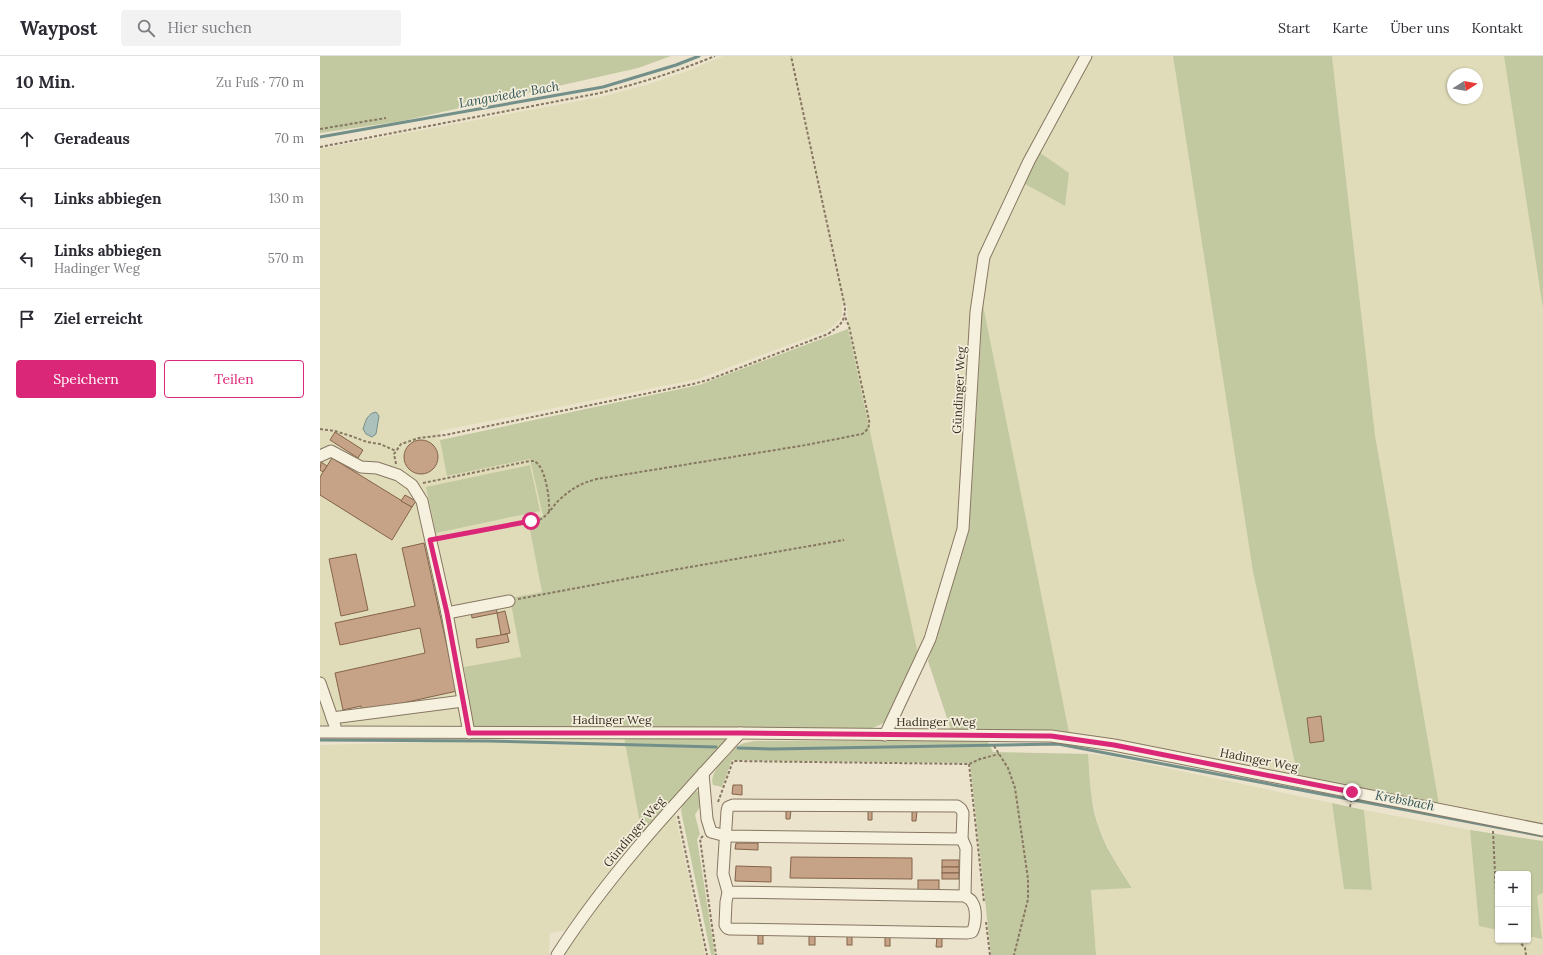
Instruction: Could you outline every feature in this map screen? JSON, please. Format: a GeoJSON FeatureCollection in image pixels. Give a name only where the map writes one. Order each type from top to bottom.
{"type":"FeatureCollection","features":[{"type":"Feature","properties":{"kind":"street","name":"Gündinger Weg"},"geometry":{"type":"LineString","coordinates":[[885,735],[930,639],[963,529],[976,312],[984,257],[1029,161],[1086,56]]}},
{"type":"Feature","properties":{"kind":"street"},"geometry":{"type":"LineString","coordinates":[[320,456],[331,451],[361,467],[377,468],[398,476],[412,485],[422,501],[447,613],[469,733]]}},
{"type":"Feature","properties":{"kind":"street"},"geometry":{"type":"LineString","coordinates":[[447,613],[509,601]]}},
{"type":"Feature","properties":{"kind":"street"},"geometry":{"type":"LineString","coordinates":[[320,683],[337,732]]}},
{"type":"Feature","properties":{"kind":"street"},"geometry":{"type":"LineString","coordinates":[[332,718],[463,701]]}},
{"type":"Feature","properties":{"kind":"street","name":"Hadinger Weg"},"geometry":{"type":"LineString","coordinates":[[320,732],[740,733],[1051,736],[1079,739],[1543,830]]}},
{"type":"Feature","properties":{"kind":"street","name":"Gündinger Weg"},"geometry":{"type":"LineString","coordinates":[[557,955],[609,881],[676,803],[740,733]]}},
{"type":"Feature","properties":{"kind":"street"},"geometry":{"type":"LineString","coordinates":[[704,773],[707,819],[711,832],[726,836],[962,839]]}},
{"type":"Feature","properties":{"kind":"street"},"geometry":{"type":"LineString","coordinates":[[728,892],[964,896],[972,900],[975,907],[974,927],[972,932],[730,929],[726,928],[725,925],[728,892],[723,874],[723,852],[726,836],[726,811],[728,807],[733,805],[957,806],[963,813],[962,839],[966,848],[964,896]]}},
{"type":"Feature","properties":{"kind":"path"},"geometry":{"type":"LineString","coordinates":[[320,147],[600,93],[646,82],[715,56]]}},
{"type":"Feature","properties":{"kind":"path"},"geometry":{"type":"LineString","coordinates":[[430,540],[545,517],[558,501],[572,488],[582,482],[853,437],[866,431],[869,425],[869,420],[849,326],[845,317],[843,300],[791,56]]}},
{"type":"Feature","properties":{"kind":"path"},"geometry":{"type":"LineString","coordinates":[[320,129],[386,118]]}},
{"type":"Feature","properties":{"kind":"path"},"geometry":{"type":"LineString","coordinates":[[320,429],[335,431],[366,442],[380,444],[396,450],[401,444],[419,438],[708,380],[828,334],[842,323],[845,317]]}},
{"type":"Feature","properties":{"kind":"path"},"geometry":{"type":"LineString","coordinates":[[412,485],[534,461],[539,465],[543,473],[548,490],[550,501],[549,513]]}},
{"type":"Feature","properties":{"kind":"path"},"geometry":{"type":"LineString","coordinates":[[509,601],[844,540]]}},
{"type":"Feature","properties":{"kind":"path"},"geometry":{"type":"LineString","coordinates":[[985,909],[969,764],[998,753],[1008,768],[1015,788],[1028,879],[1028,899],[1014,955]]}},
{"type":"Feature","properties":{"kind":"path"},"geometry":{"type":"LineString","coordinates":[[676,803],[707,955]]}},
{"type":"Feature","properties":{"kind":"path"},"geometry":{"type":"LineString","coordinates":[[1493,834],[1497,907]]}},
{"type":"Feature","properties":{"kind":"path"},"geometry":{"type":"LineString","coordinates":[[986,917],[990,955]]}},
{"type":"Feature","properties":{"kind":"path"},"geometry":{"type":"LineString","coordinates":[[1521,943],[1525,948],[1526,955]]}},
{"type":"Feature","properties":{"kind":"shaded area"},"geometry":{"type":"Polygon","coordinates":[[[723,56],[1079,56],[1024,161],[979,261],[960,527],[930,627],[918,654],[848,329],[847,305],[842,306],[842,316],[836,324],[826,331],[698,379],[439,431],[448,476],[531,458],[543,516],[528,520],[542,592],[510,598],[521,657],[473,728],[320,728],[320,149],[600,97],[646,85],[690,70],[723,56]]]}},
{"type":"Feature","properties":{"kind":"shaded area"},"geometry":{"type":"Polygon","coordinates":[[[1092,56],[1173,56],[1253,572],[1298,777],[1069,732],[980,290],[987,257],[1023,183],[1064,206],[1039,152],[1092,56]]]}},
{"type":"Feature","properties":{"kind":"shaded area"},"geometry":{"type":"Polygon","coordinates":[[[1332,56],[1504,56],[1543,309],[1543,825],[1439,804],[1375,435],[1332,56]]]}},
{"type":"Feature","properties":{"kind":"shaded area"},"geometry":{"type":"Polygon","coordinates":[[[624,737],[642,835],[565,930],[550,933],[549,955],[320,955],[320,745],[624,737]]]}},
{"type":"Feature","properties":{"kind":"shaded area"},"geometry":{"type":"Polygon","coordinates":[[[1088,754],[1109,756],[1332,803],[1344,889],[1372,890],[1364,810],[1470,830],[1479,925],[1495,929],[1495,943],[1531,943],[1531,937],[1542,939],[1536,896],[1543,893],[1543,955],[1096,955],[1091,890],[1132,887],[1114,859],[1099,828],[1091,796],[1088,754]]]}},
{"type":"Feature","properties":{"kind":"shaded area"},"geometry":{"type":"Polygon","coordinates":[[[675,813],[705,955],[562,955],[611,886],[675,813]]]}},
{"type":"Feature","properties":{"kind":"green space"},"geometry":{"type":"Polygon","coordinates":[[[320,56],[671,56],[638,68],[402,121],[320,133],[320,56]]]}},
{"type":"Feature","properties":{"kind":"green space"},"geometry":{"type":"Polygon","coordinates":[[[1173,56],[1332,56],[1375,435],[1439,804],[1298,777],[1253,572],[1173,56]]]}},
{"type":"Feature","properties":{"kind":"green space"},"geometry":{"type":"Polygon","coordinates":[[[1504,56],[1543,56],[1543,309],[1504,56]]]}},
{"type":"Feature","properties":{"kind":"green space"},"geometry":{"type":"Polygon","coordinates":[[[1039,152],[1069,173],[1065,206],[1023,183],[1039,152]]]}},
{"type":"Feature","properties":{"kind":"green space"},"geometry":{"type":"Polygon","coordinates":[[[980,290],[1069,732],[951,730],[928,661],[969,530],[981,337],[980,290]]]}},
{"type":"Feature","properties":{"kind":"green space"},"geometry":{"type":"Polygon","coordinates":[[[848,329],[918,654],[888,721],[868,730],[473,728],[464,667],[521,657],[510,598],[542,592],[528,520],[543,516],[530,459],[447,476],[440,440],[699,385],[848,329]]]}},
{"type":"Feature","properties":{"kind":"green space"},"geometry":{"type":"Polygon","coordinates":[[[530,465],[540,511],[436,533],[426,487],[530,465]]]}},
{"type":"Feature","properties":{"kind":"green space"},"geometry":{"type":"Polygon","coordinates":[[[624,737],[729,738],[642,835],[624,737]]]}},
{"type":"Feature","properties":{"kind":"green space"},"geometry":{"type":"Polygon","coordinates":[[[987,740],[993,752],[1088,754],[1091,791],[1096,819],[1109,851],[1132,888],[1091,890],[1096,955],[991,955],[970,763],[732,760],[722,787],[713,785],[712,780],[720,763],[734,749],[740,745],[754,741],[987,740]]]}},
{"type":"Feature","properties":{"kind":"green space"},"geometry":{"type":"Polygon","coordinates":[[[696,791],[702,793],[703,801],[695,815],[700,834],[697,839],[715,955],[711,955],[681,811],[682,805],[696,791]]]}},
{"type":"Feature","properties":{"kind":"green space"},"geometry":{"type":"Polygon","coordinates":[[[1332,803],[1364,810],[1372,890],[1344,889],[1332,803]]]}},
{"type":"Feature","properties":{"kind":"green space"},"geometry":{"type":"Polygon","coordinates":[[[1470,830],[1543,841],[1543,893],[1537,896],[1542,939],[1531,937],[1531,871],[1495,871],[1495,929],[1479,926],[1470,830]]]}},
{"type":"Feature","properties":{"kind":"water"},"geometry":{"type":"Polygon","coordinates":[[[376,412],[379,416],[376,434],[372,437],[366,434],[363,429],[369,416],[376,412]]]}},
{"type":"Feature","properties":{"kind":"building"},"geometry":{"type":"Polygon","coordinates":[[[335,432],[363,450],[358,458],[330,440],[335,432]]]}},
{"type":"Feature","properties":{"kind":"building"},"geometry":{"type":"Polygon","coordinates":[[[418,440],[424,440],[433,445],[437,451],[437,463],[433,469],[424,474],[418,474],[409,469],[404,460],[404,454],[409,445],[418,440]]]}},
{"type":"Feature","properties":{"kind":"building"},"geometry":{"type":"Polygon","coordinates":[[[332,458],[412,507],[392,540],[320,495],[320,477],[332,458]]]}},
{"type":"Feature","properties":{"kind":"building"},"geometry":{"type":"Polygon","coordinates":[[[321,462],[327,466],[323,472],[320,470],[321,462]]]}},
{"type":"Feature","properties":{"kind":"building"},"geometry":{"type":"Polygon","coordinates":[[[405,495],[416,501],[412,507],[401,501],[405,495]]]}},
{"type":"Feature","properties":{"kind":"building"},"geometry":{"type":"Polygon","coordinates":[[[424,543],[457,691],[362,712],[361,706],[343,710],[335,673],[425,653],[420,628],[340,645],[335,623],[415,606],[402,548],[424,543]]]}},
{"type":"Feature","properties":{"kind":"building"},"geometry":{"type":"Polygon","coordinates":[[[356,554],[368,610],[341,616],[329,559],[356,554]]]}},
{"type":"Feature","properties":{"kind":"building"},"geometry":{"type":"Polygon","coordinates":[[[496,606],[497,613],[472,618],[471,610],[496,606]]]}},
{"type":"Feature","properties":{"kind":"building"},"geometry":{"type":"Polygon","coordinates":[[[505,611],[510,633],[501,635],[497,613],[505,611]]]}},
{"type":"Feature","properties":{"kind":"building"},"geometry":{"type":"Polygon","coordinates":[[[507,634],[509,642],[477,648],[476,639],[507,634]]]}},
{"type":"Feature","properties":{"kind":"building"},"geometry":{"type":"Polygon","coordinates":[[[1321,716],[1324,741],[1310,743],[1307,718],[1321,716]]]}},
{"type":"Feature","properties":{"kind":"building"},"geometry":{"type":"Polygon","coordinates":[[[733,785],[742,785],[742,795],[732,794],[733,785]]]}},
{"type":"Feature","properties":{"kind":"building"},"geometry":{"type":"Polygon","coordinates":[[[786,810],[791,810],[790,819],[786,819],[786,810]]]}},
{"type":"Feature","properties":{"kind":"building"},"geometry":{"type":"Polygon","coordinates":[[[868,810],[872,811],[872,820],[868,820],[868,810]]]}},
{"type":"Feature","properties":{"kind":"building"},"geometry":{"type":"Polygon","coordinates":[[[912,811],[917,811],[916,821],[912,821],[912,811]]]}},
{"type":"Feature","properties":{"kind":"building"},"geometry":{"type":"Polygon","coordinates":[[[736,843],[758,843],[758,850],[735,849],[736,843]]]}},
{"type":"Feature","properties":{"kind":"building"},"geometry":{"type":"Polygon","coordinates":[[[791,857],[912,858],[912,879],[790,878],[791,857]]]}},
{"type":"Feature","properties":{"kind":"building"},"geometry":{"type":"Polygon","coordinates":[[[942,860],[959,860],[959,867],[942,867],[942,860]]]}},
{"type":"Feature","properties":{"kind":"building"},"geometry":{"type":"Polygon","coordinates":[[[736,866],[771,867],[771,882],[735,881],[736,866]]]}},
{"type":"Feature","properties":{"kind":"building"},"geometry":{"type":"Polygon","coordinates":[[[942,867],[959,867],[959,873],[942,873],[942,867]]]}},
{"type":"Feature","properties":{"kind":"building"},"geometry":{"type":"Polygon","coordinates":[[[942,873],[959,873],[959,879],[942,879],[942,873]]]}},
{"type":"Feature","properties":{"kind":"building"},"geometry":{"type":"Polygon","coordinates":[[[918,880],[939,880],[939,891],[918,891],[918,880]]]}},
{"type":"Feature","properties":{"kind":"building"},"geometry":{"type":"Polygon","coordinates":[[[758,934],[763,934],[763,944],[758,944],[758,934]]]}},
{"type":"Feature","properties":{"kind":"building"},"geometry":{"type":"Polygon","coordinates":[[[809,935],[815,935],[815,945],[809,945],[809,935]]]}},
{"type":"Feature","properties":{"kind":"building"},"geometry":{"type":"Polygon","coordinates":[[[847,936],[852,936],[852,945],[847,945],[847,936]]]}},
{"type":"Feature","properties":{"kind":"building"},"geometry":{"type":"Polygon","coordinates":[[[885,936],[890,936],[890,946],[885,946],[885,936]]]}},
{"type":"Feature","properties":{"kind":"building"},"geometry":{"type":"Polygon","coordinates":[[[937,937],[942,937],[942,947],[936,947],[937,937]]]}},
{"type":"Feature","properties":{"kind":"waterway","name":"Langwieder Bach"},"geometry":{"type":"LineString","coordinates":[[320,137],[603,87],[676,65],[699,56]]}},
{"type":"Feature","properties":{"kind":"waterway"},"geometry":{"type":"LineString","coordinates":[[320,740],[487,741],[716,747]]}},
{"type":"Feature","properties":{"kind":"waterway","name":"Krebsbach"},"geometry":{"type":"LineString","coordinates":[[738,748],[773,749],[1058,744],[1543,836]]}},
{"type":"Feature","properties":{"kind":"route"},"geometry":{"type":"LineString","coordinates":[[531,521],[430,540],[447,613],[469,733],[740,733],[1051,736],[1114,745],[1352,792]]}}]}
